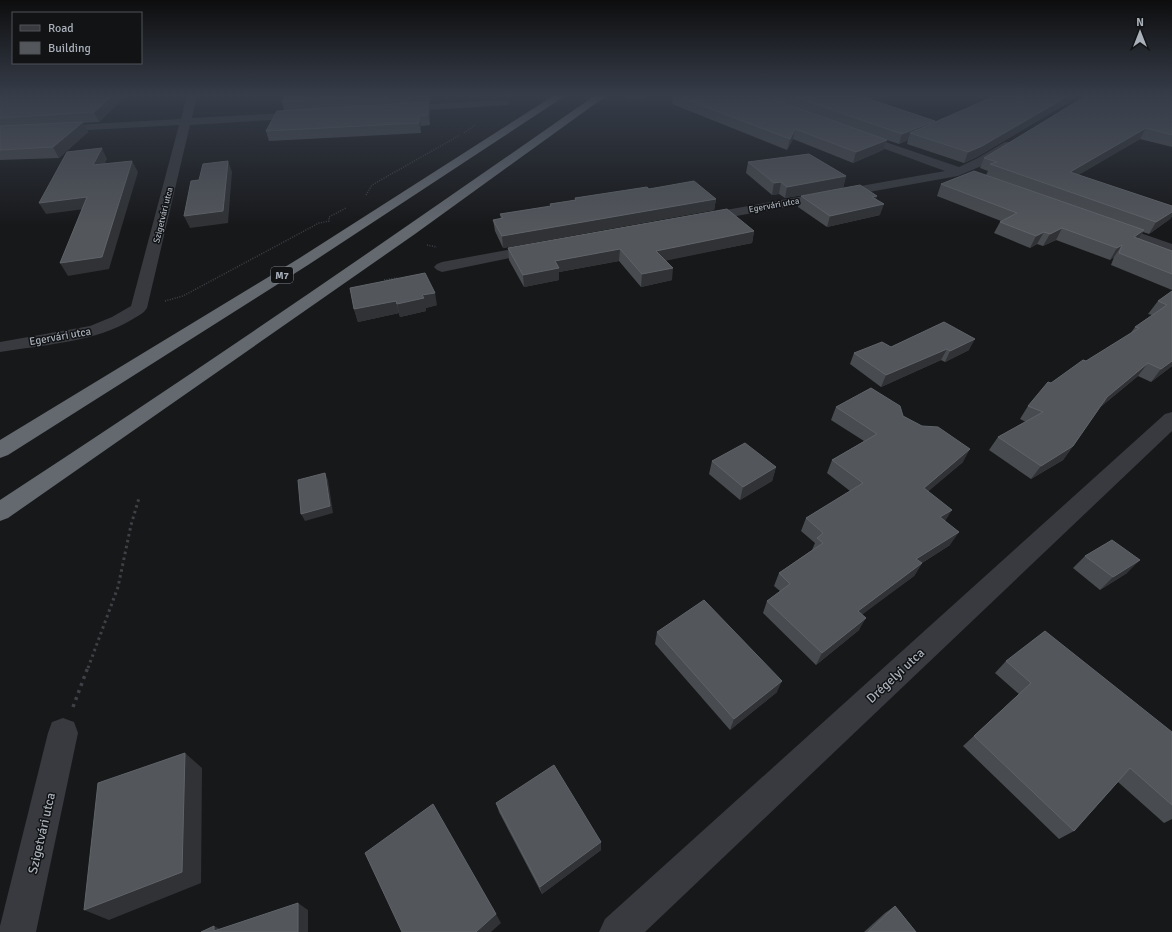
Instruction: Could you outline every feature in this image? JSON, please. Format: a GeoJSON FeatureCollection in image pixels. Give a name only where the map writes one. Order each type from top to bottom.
{"type":"FeatureCollection","features":[{"type":"Feature","properties":{"kind":"highway","name":"M7"},"geometry":{"type":"LineString","coordinates":[[0,450],[303,262],[493,139]]}},
{"type":"Feature","properties":{"kind":"highway"},"geometry":{"type":"LineString","coordinates":[[0,512],[103,443],[422,223],[540,139]]}},
{"type":"Feature","properties":{"kind":"street","name":"Szigetvári utca"},"geometry":{"type":"LineString","coordinates":[[139,308],[182,139]]}},
{"type":"Feature","properties":{"kind":"street"},"geometry":{"type":"LineString","coordinates":[[869,139],[974,177]]}},
{"type":"Feature","properties":{"kind":"street","name":"Egervári utca"},"geometry":{"type":"LineString","coordinates":[[690,220],[958,172],[982,161],[1016,139]]}},
{"type":"Feature","properties":{"kind":"street"},"geometry":{"type":"LineString","coordinates":[[1098,222],[1172,249]]}},
{"type":"Feature","properties":{"kind":"street"},"geometry":{"type":"LineString","coordinates":[[442,267],[551,246]]}},
{"type":"Feature","properties":{"kind":"street","name":"Egervári utca"},"geometry":{"type":"LineString","coordinates":[[0,347],[94,331],[118,321],[139,308]]}},
{"type":"Feature","properties":{"kind":"street","name":"Drégelyi utca"},"geometry":{"type":"LineString","coordinates":[[618,932],[1172,419]]}},
{"type":"Feature","properties":{"kind":"street","name":"Szigetvári utca"},"geometry":{"type":"LineString","coordinates":[[17,932],[63,733]]}},
{"type":"Feature","properties":{"kind":"path"},"geometry":{"type":"LineString","coordinates":[[361,198],[367,195],[372,185],[453,139]]}},
{"type":"Feature","properties":{"kind":"path"},"geometry":{"type":"LineString","coordinates":[[139,308],[184,296],[319,223],[329,221],[328,217],[350,206]]}},
{"type":"Feature","properties":{"kind":"path"},"geometry":{"type":"LineString","coordinates":[[384,280],[398,278]]}},
{"type":"Feature","properties":{"kind":"path"},"geometry":{"type":"LineString","coordinates":[[63,733],[118,587],[131,525],[139,498]]}},
{"type":"Feature","properties":{"kind":"building"},"geometry":{"type":"Polygon","coordinates":[[[0,139],[62,139],[53,147],[0,150],[0,139]]]}},
{"type":"Feature","properties":{"kind":"building"},"geometry":{"type":"Polygon","coordinates":[[[823,139],[887,140],[856,152],[823,139]]]}},
{"type":"Feature","properties":{"kind":"building"},"geometry":{"type":"Polygon","coordinates":[[[930,139],[993,139],[968,152],[930,139]]]}},
{"type":"Feature","properties":{"kind":"building"},"geometry":{"type":"Polygon","coordinates":[[[1014,139],[1126,139],[1070,172],[1172,206],[1172,212],[1156,222],[990,164],[997,162],[984,158],[1014,139]]]}},
{"type":"Feature","properties":{"kind":"building"},"geometry":{"type":"Polygon","coordinates":[[[102,148],[93,165],[132,161],[102,257],[60,263],[87,197],[39,203],[67,152],[102,148]]]}},
{"type":"Feature","properties":{"kind":"building"},"geometry":{"type":"Polygon","coordinates":[[[809,154],[846,176],[787,187],[781,182],[774,183],[748,162],[809,154]]]}},
{"type":"Feature","properties":{"kind":"building"},"geometry":{"type":"Polygon","coordinates":[[[228,161],[223,211],[184,216],[191,181],[199,180],[203,164],[228,161]]]}},
{"type":"Feature","properties":{"kind":"building"},"geometry":{"type":"Polygon","coordinates":[[[974,171],[1144,230],[1134,237],[1172,251],[1172,274],[1119,253],[1122,245],[1117,248],[1062,228],[1050,234],[1044,232],[1036,236],[1000,222],[1017,213],[941,184],[974,171]]]}},
{"type":"Feature","properties":{"kind":"building"},"geometry":{"type":"Polygon","coordinates":[[[694,181],[716,199],[502,236],[493,220],[503,218],[500,214],[551,206],[550,204],[576,200],[575,198],[647,187],[649,189],[694,181]]]}},
{"type":"Feature","properties":{"kind":"building"},"geometry":{"type":"Polygon","coordinates":[[[860,185],[877,196],[872,197],[884,204],[830,216],[801,196],[860,185]]]}},
{"type":"Feature","properties":{"kind":"building"},"geometry":{"type":"Polygon","coordinates":[[[727,209],[754,231],[656,251],[673,268],[642,274],[620,249],[555,261],[559,268],[523,275],[508,248],[727,209]]]}},
{"type":"Feature","properties":{"kind":"building"},"geometry":{"type":"Polygon","coordinates":[[[425,273],[435,293],[422,295],[424,298],[397,304],[396,301],[354,309],[350,288],[425,273]]]}},
{"type":"Feature","properties":{"kind":"building"},"geometry":{"type":"Polygon","coordinates":[[[1172,291],[1172,361],[1161,369],[1148,363],[1107,397],[1073,446],[1041,466],[998,437],[1043,412],[1028,406],[1048,382],[1051,383],[1083,360],[1086,361],[1139,328],[1135,327],[1167,305],[1158,301],[1172,291]]]}},
{"type":"Feature","properties":{"kind":"building"},"geometry":{"type":"Polygon","coordinates":[[[944,322],[975,339],[950,351],[947,349],[886,375],[854,353],[882,342],[891,347],[944,322]]]}},
{"type":"Feature","properties":{"kind":"building"},"geometry":{"type":"Polygon","coordinates":[[[871,388],[900,406],[903,416],[922,426],[938,427],[970,449],[924,488],[952,510],[940,517],[959,532],[916,559],[922,563],[858,611],[866,618],[822,653],[767,601],[790,584],[779,573],[823,543],[817,538],[823,533],[806,518],[863,483],[832,460],[877,434],[836,407],[871,388]]]}},
{"type":"Feature","properties":{"kind":"building"},"geometry":{"type":"Polygon","coordinates":[[[745,443],[776,467],[743,487],[712,461],[745,443]]]}},
{"type":"Feature","properties":{"kind":"building"},"geometry":{"type":"Polygon","coordinates":[[[325,473],[330,506],[301,514],[298,480],[325,473]]]}},
{"type":"Feature","properties":{"kind":"building"},"geometry":{"type":"Polygon","coordinates":[[[1112,540],[1140,560],[1113,577],[1085,556],[1112,540]]]}},
{"type":"Feature","properties":{"kind":"building"},"geometry":{"type":"Polygon","coordinates":[[[704,600],[782,681],[734,719],[657,632],[704,600]]]}},
{"type":"Feature","properties":{"kind":"building"},"geometry":{"type":"Polygon","coordinates":[[[1045,631],[1172,732],[1172,805],[1130,768],[1074,831],[974,736],[1031,683],[1006,661],[1045,631]]]}},
{"type":"Feature","properties":{"kind":"building"},"geometry":{"type":"Polygon","coordinates":[[[185,753],[182,872],[84,910],[98,783],[185,753]]]}},
{"type":"Feature","properties":{"kind":"building"},"geometry":{"type":"Polygon","coordinates":[[[554,765],[601,842],[540,887],[496,803],[554,765]]]}},
{"type":"Feature","properties":{"kind":"building"},"geometry":{"type":"Polygon","coordinates":[[[433,804],[496,914],[476,932],[402,932],[365,853],[433,804]]]}},
{"type":"Feature","properties":{"kind":"building"},"geometry":{"type":"Polygon","coordinates":[[[298,903],[298,932],[201,932],[214,926],[214,931],[298,903]]]}},
{"type":"Feature","properties":{"kind":"building"},"geometry":{"type":"Polygon","coordinates":[[[895,906],[916,932],[868,932],[895,906]]]}}]}
